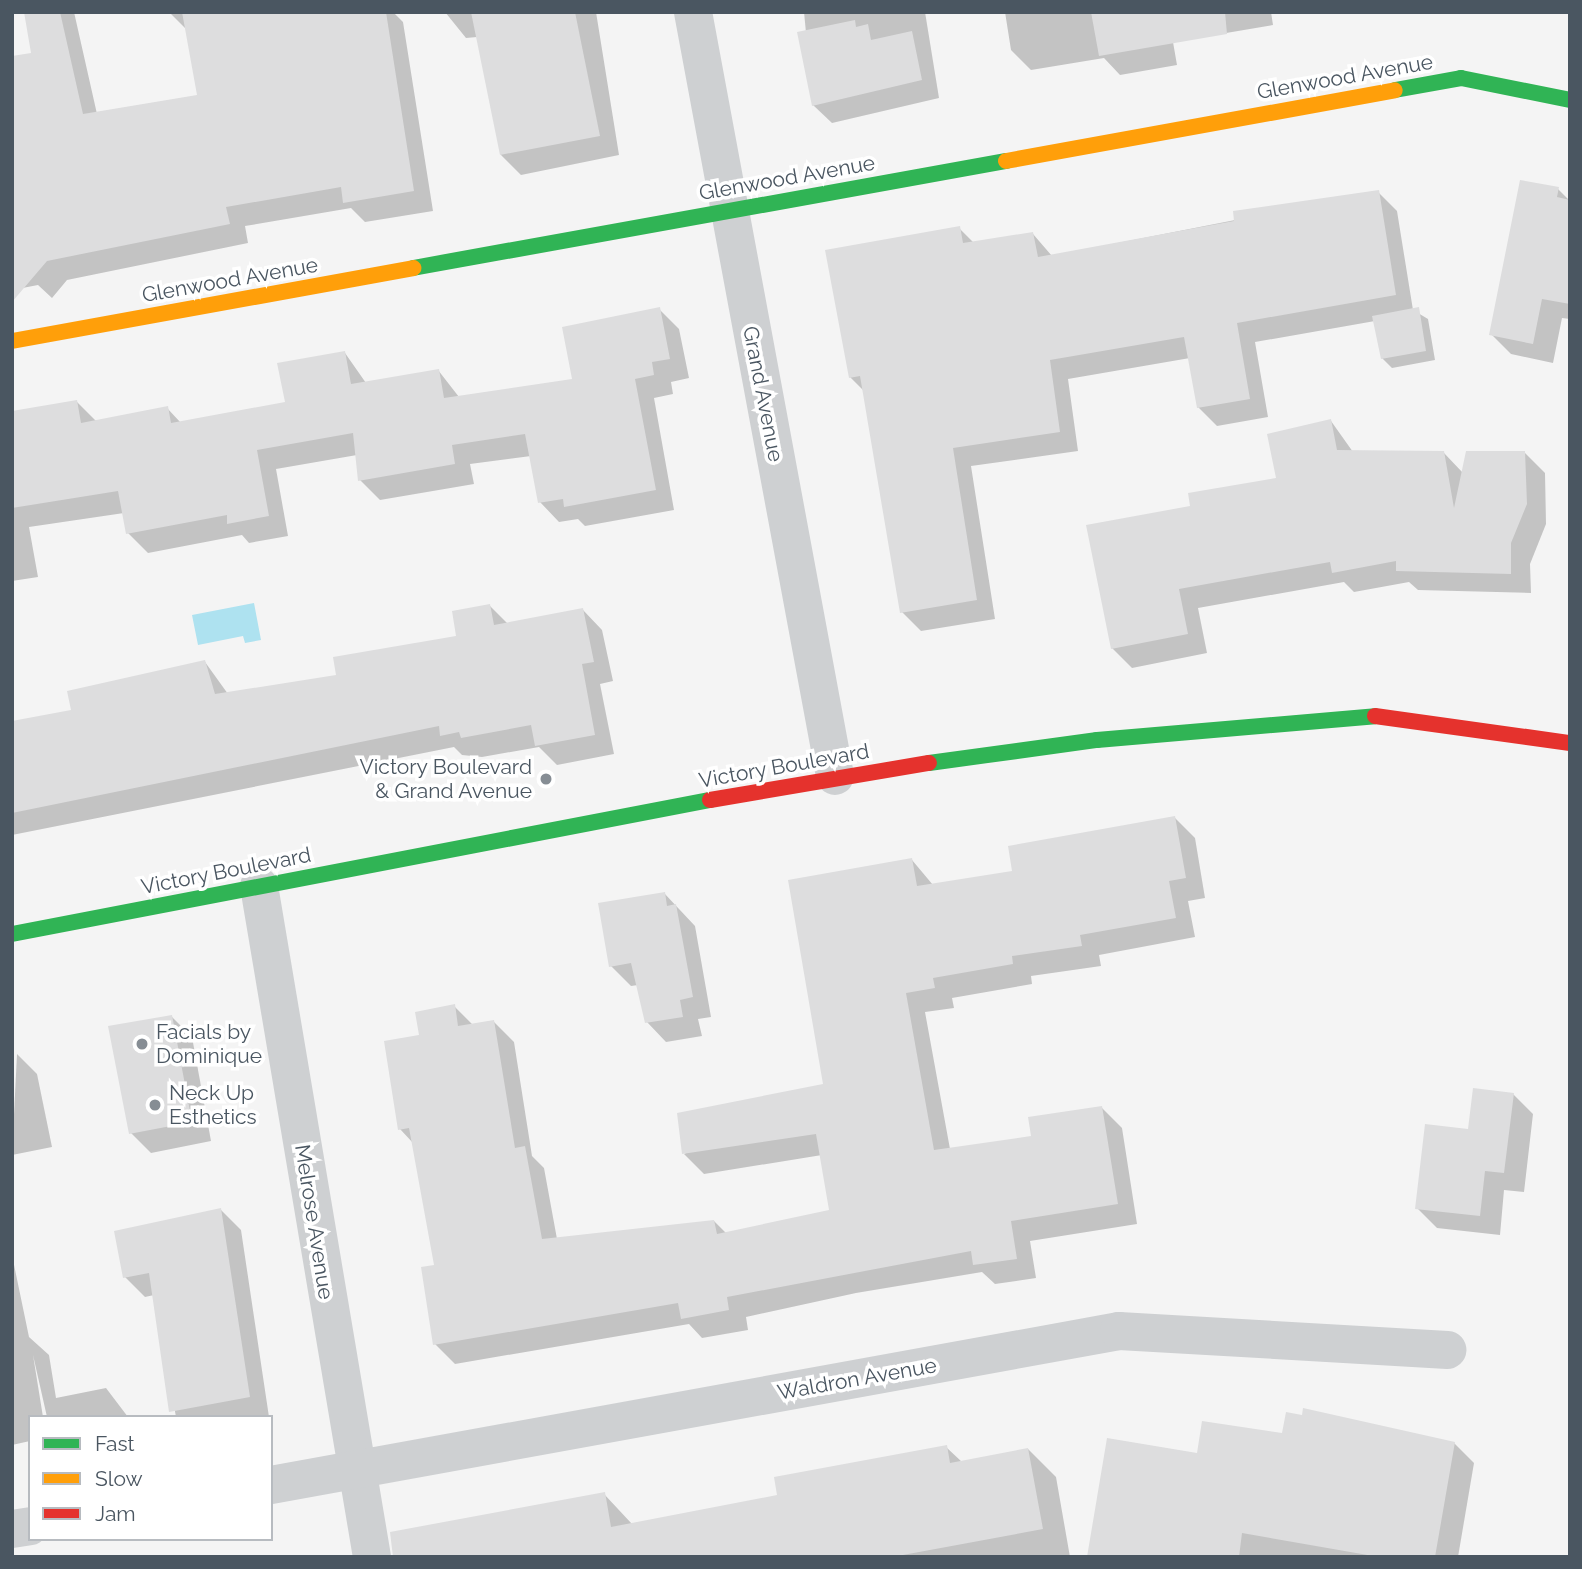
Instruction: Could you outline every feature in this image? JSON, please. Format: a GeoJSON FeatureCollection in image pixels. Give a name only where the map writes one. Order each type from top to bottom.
{"type":"FeatureCollection","features":[{"type":"Feature","properties":{"kind":"main road","name":"Glenwood Avenue"},"geometry":{"type":"LineString","coordinates":[[12,341],[1461,78],[1570,100]]}},
{"type":"Feature","properties":{"kind":"main road","name":"Victory Boulevard"},"geometry":{"type":"LineString","coordinates":[[12,934],[835,776],[1097,740],[1381,715],[1570,743]]}},
{"type":"Feature","properties":{"kind":"street","name":"Grand Avenue"},"geometry":{"type":"LineString","coordinates":[[693,12],[835,776]]}},
{"type":"Feature","properties":{"kind":"street","name":"Melrose Avenue"},"geometry":{"type":"LineString","coordinates":[[258,886],[372,1557]]}},
{"type":"Feature","properties":{"kind":"street","name":"Waldron Avenue"},"geometry":{"type":"LineString","coordinates":[[273,1485],[1119,1331],[1447,1350]]}},
{"type":"Feature","properties":{"kind":"water"},"geometry":{"type":"Polygon","coordinates":[[[254,603],[261,640],[245,643],[243,636],[198,645],[192,615],[254,603]]]}},
{"type":"Feature","properties":{"kind":"building"},"geometry":{"type":"Polygon","coordinates":[[[24,12],[60,12],[83,114],[197,95],[182,12],[386,12],[414,191],[343,203],[341,187],[226,207],[230,224],[47,261],[12,302],[12,56],[31,53],[24,12]]]}},
{"type":"Feature","properties":{"kind":"building"},"geometry":{"type":"Polygon","coordinates":[[[471,12],[575,12],[600,136],[500,155],[471,12]]]}},
{"type":"Feature","properties":{"kind":"building"},"geometry":{"type":"Polygon","coordinates":[[[1091,12],[1225,12],[1227,34],[1099,56],[1091,12]]]}},
{"type":"Feature","properties":{"kind":"building"},"geometry":{"type":"Polygon","coordinates":[[[855,20],[856,27],[868,24],[871,40],[912,31],[922,80],[812,106],[797,32],[855,20]]]}},
{"type":"Feature","properties":{"kind":"building"},"geometry":{"type":"Polygon","coordinates":[[[1520,180],[1559,187],[1557,197],[1570,200],[1570,304],[1542,299],[1533,344],[1489,335],[1520,180]]]}},
{"type":"Feature","properties":{"kind":"building"},"geometry":{"type":"Polygon","coordinates":[[[1379,190],[1396,295],[1237,323],[1250,399],[1197,408],[1184,337],[1050,360],[1060,432],[953,448],[977,600],[900,613],[860,376],[849,378],[825,250],[960,226],[963,243],[1033,232],[1038,257],[1234,221],[1233,211],[1379,190]]]}},
{"type":"Feature","properties":{"kind":"building"},"geometry":{"type":"Polygon","coordinates":[[[660,307],[670,359],[652,362],[654,375],[635,379],[656,490],[564,507],[563,499],[538,503],[525,434],[452,445],[455,464],[358,481],[353,433],[257,450],[269,516],[227,524],[227,515],[126,534],[118,491],[12,508],[12,411],[77,400],[81,423],[168,406],[171,423],[285,402],[277,363],[345,351],[351,384],[439,369],[444,398],[572,379],[562,327],[660,307]]]}},
{"type":"Feature","properties":{"kind":"building"},"geometry":{"type":"Polygon","coordinates":[[[1419,307],[1426,351],[1381,359],[1372,316],[1419,307]]]}},
{"type":"Feature","properties":{"kind":"building"},"geometry":{"type":"Polygon","coordinates":[[[1331,419],[1337,450],[1444,451],[1454,508],[1466,451],[1525,451],[1527,504],[1511,543],[1511,574],[1396,571],[1396,561],[1332,573],[1330,562],[1179,589],[1188,634],[1111,649],[1086,525],[1190,506],[1188,493],[1276,478],[1267,434],[1331,419]]]}},
{"type":"Feature","properties":{"kind":"building"},"geometry":{"type":"Polygon","coordinates":[[[490,604],[494,625],[583,608],[594,662],[582,664],[595,735],[535,746],[531,725],[461,738],[459,732],[440,736],[439,726],[12,813],[12,721],[71,710],[67,691],[205,660],[215,694],[336,675],[333,657],[456,636],[452,611],[490,604]]]}},
{"type":"Feature","properties":{"kind":"building"},"geometry":{"type":"Polygon","coordinates":[[[1175,816],[1186,878],[1169,881],[1176,918],[1080,935],[1082,946],[1012,956],[1013,964],[933,978],[935,988],[906,993],[934,1150],[1031,1136],[1028,1117],[1102,1106],[1118,1204],[1011,1221],[1017,1259],[973,1265],[971,1251],[727,1297],[729,1310],[681,1319],[678,1303],[433,1345],[421,1267],[434,1265],[409,1128],[398,1130],[384,1041],[419,1035],[415,1012],[455,1004],[458,1026],[494,1020],[515,1148],[525,1146],[542,1239],[714,1220],[717,1234],[829,1210],[816,1134],[682,1154],[677,1113],[823,1084],[788,880],[912,858],[917,886],[1012,871],[1008,846],[1175,816]]]}},
{"type":"Feature","properties":{"kind":"building"},"geometry":{"type":"Polygon","coordinates":[[[665,892],[667,906],[676,904],[693,997],[680,1000],[683,1017],[645,1023],[631,963],[609,967],[598,903],[665,892]]]}},
{"type":"Feature","properties":{"kind":"building"},"geometry":{"type":"Polygon","coordinates":[[[172,1015],[192,1122],[129,1134],[108,1026],[172,1015]]]}},
{"type":"Feature","properties":{"kind":"building"},"geometry":{"type":"Polygon","coordinates":[[[1473,1088],[1514,1093],[1504,1173],[1485,1171],[1480,1216],[1415,1209],[1425,1124],[1468,1129],[1473,1088]]]}},
{"type":"Feature","properties":{"kind":"building"},"geometry":{"type":"Polygon","coordinates":[[[221,1208],[250,1397],[169,1412],[149,1273],[123,1278],[114,1231],[221,1208]]]}},
{"type":"Feature","properties":{"kind":"building"},"geometry":{"type":"Polygon","coordinates":[[[1303,1408],[1455,1442],[1435,1557],[1379,1557],[1242,1533],[1239,1557],[1087,1557],[1107,1438],[1197,1453],[1202,1421],[1282,1433],[1286,1412],[1302,1415],[1303,1408]]]}},
{"type":"Feature","properties":{"kind":"building"},"geometry":{"type":"Polygon","coordinates":[[[947,1445],[950,1463],[1028,1448],[1043,1529],[892,1557],[393,1557],[390,1532],[605,1492],[611,1527],[777,1495],[774,1477],[947,1445]]]}},
{"type":"Feature","properties":{"kind":"traffic: fast"},"geometry":{"type":"LineString","coordinates":[[1395,90],[1461,78],[1570,100]]}},
{"type":"Feature","properties":{"kind":"traffic: fast"},"geometry":{"type":"LineString","coordinates":[[413,268],[1006,161]]}},
{"type":"Feature","properties":{"kind":"traffic: fast"},"geometry":{"type":"LineString","coordinates":[[929,763],[1097,740],[1375,716]]}},
{"type":"Feature","properties":{"kind":"traffic: fast"},"geometry":{"type":"LineString","coordinates":[[12,934],[710,800]]}},
{"type":"Feature","properties":{"kind":"traffic: slow"},"geometry":{"type":"LineString","coordinates":[[1006,161],[1395,90]]}},
{"type":"Feature","properties":{"kind":"traffic: slow"},"geometry":{"type":"LineString","coordinates":[[12,341],[413,268]]}},
{"type":"Feature","properties":{"kind":"traffic: jam"},"geometry":{"type":"LineString","coordinates":[[1375,716],[1570,743]]}},
{"type":"Feature","properties":{"kind":"traffic: jam"},"geometry":{"type":"LineString","coordinates":[[710,800],[929,763]]}},
{"type":"Feature","properties":{"kind":"place","name":"Victory Boulevard & Grand Avenue"},"geometry":{"type":"Point","coordinates":[546,779]}},
{"type":"Feature","properties":{"kind":"place","name":"Facials by Dominique"},"geometry":{"type":"Point","coordinates":[142,1044]}},
{"type":"Feature","properties":{"kind":"place","name":"Neck Up Esthetics"},"geometry":{"type":"Point","coordinates":[155,1105]}}]}
